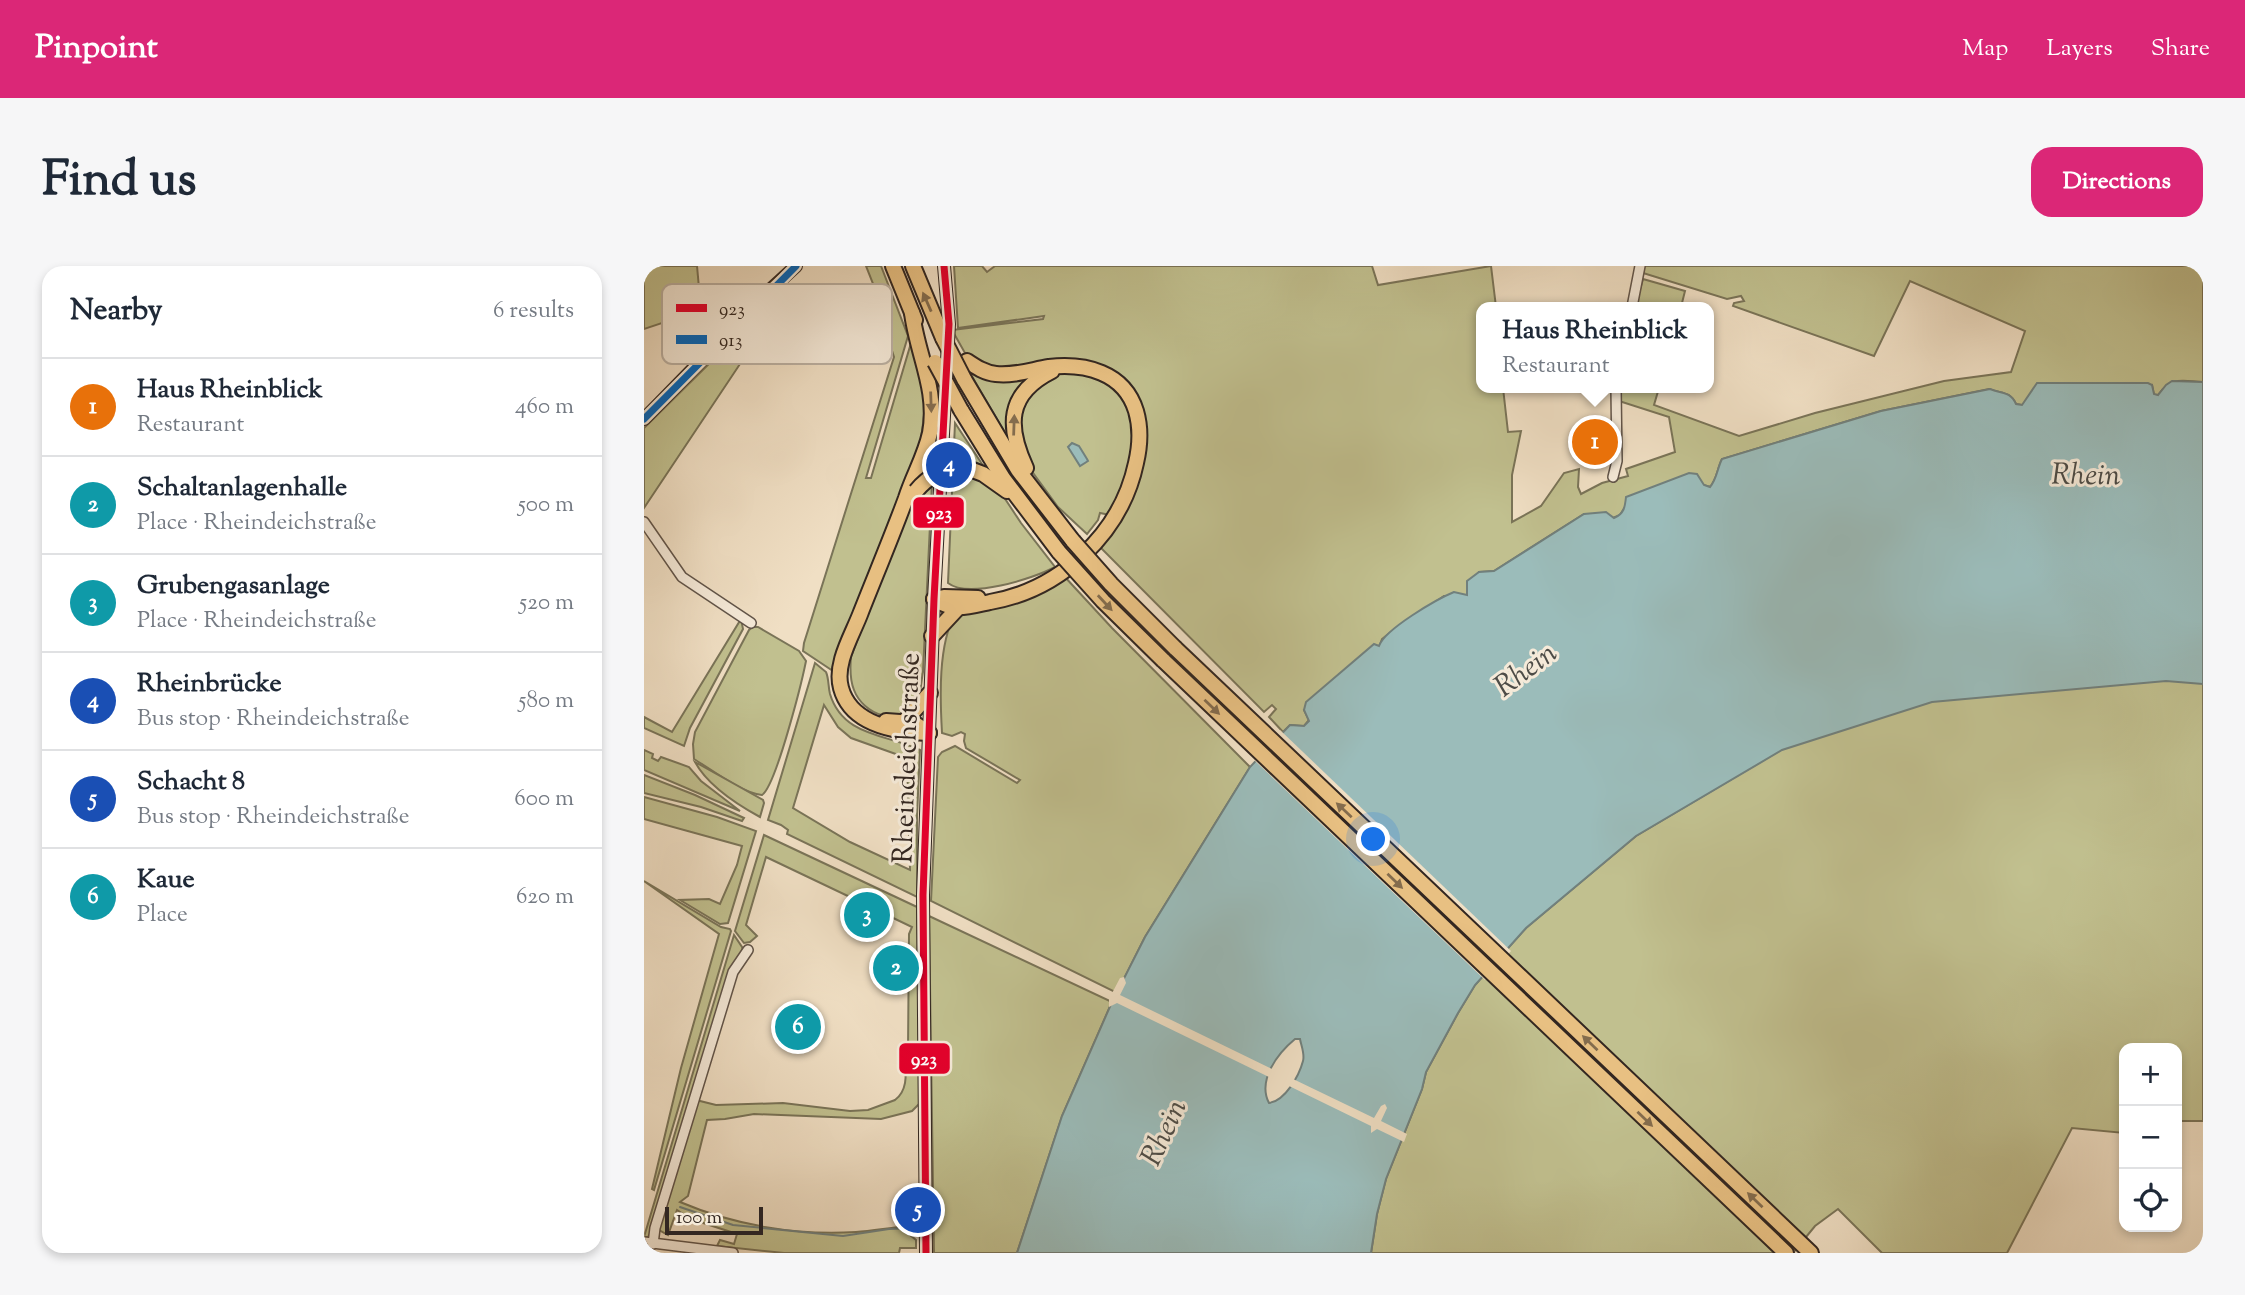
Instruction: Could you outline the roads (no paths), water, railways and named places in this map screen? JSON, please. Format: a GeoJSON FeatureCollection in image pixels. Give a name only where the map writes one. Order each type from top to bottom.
{"type":"FeatureCollection","features":[{"type":"Feature","properties":{"kind":"highway"},"geometry":{"type":"LineString","coordinates":[[893,266],[912,313],[930,383],[931,417],[928,442],[840,664],[839,681],[841,690],[853,709],[870,722],[911,733],[929,733]]}},
{"type":"Feature","properties":{"kind":"highway"},"geometry":{"type":"LineString","coordinates":[[913,266],[943,338],[964,379],[1018,470],[1073,541],[1111,584],[1807,1250]]}},
{"type":"Feature","properties":{"kind":"highway"},"geometry":{"type":"LineString","coordinates":[[917,332],[1003,478],[1059,552],[1103,601],[1786,1253]]}},
{"type":"Feature","properties":{"kind":"highway"},"geometry":{"type":"LineString","coordinates":[[934,599],[944,606],[958,608],[1002,600],[1050,580],[1071,566],[1097,541],[1124,500],[1138,456],[1140,433],[1137,413],[1124,388],[1101,371],[1082,366],[1018,373],[985,372],[967,361],[943,338]]}},
{"type":"Feature","properties":{"kind":"highway"},"geometry":{"type":"LineString","coordinates":[[1048,510],[1015,442],[1013,419],[1019,402],[1030,386],[1050,372],[1063,367]]}},
{"type":"Feature","properties":{"kind":"highway"},"geometry":{"type":"LineString","coordinates":[[901,514],[925,481],[943,471],[956,468],[970,469],[990,478],[1021,503]]}},
{"type":"Feature","properties":{"kind":"highway"},"geometry":{"type":"LineString","coordinates":[[934,599],[989,597],[1028,590]]}},
{"type":"Feature","properties":{"kind":"highway"},"geometry":{"type":"LineString","coordinates":[[932,636],[958,608]]}},
{"type":"Feature","properties":{"kind":"highway"},"geometry":{"type":"LineString","coordinates":[[848,646],[846,681],[857,705],[873,717],[905,721],[920,726],[929,733]]}},
{"type":"Feature","properties":{"kind":"highway"},"geometry":{"type":"LineString","coordinates":[[905,721],[930,693]]}},
{"type":"Feature","properties":{"kind":"main road"},"geometry":{"type":"LineString","coordinates":[[776,284],[796,266]]}},
{"type":"Feature","properties":{"kind":"main road","name":"Rheindeichstraße"},"geometry":{"type":"LineString","coordinates":[[926,1253],[923,895],[932,636],[949,324],[944,266]]}},
{"type":"Feature","properties":{"kind":"main road"},"geometry":{"type":"LineString","coordinates":[[644,419],[698,364]]}},
{"type":"Feature","properties":{"kind":"street"},"geometry":{"type":"LineString","coordinates":[[1633,302],[1640,266]]}},
{"type":"Feature","properties":{"kind":"street"},"geometry":{"type":"LineString","coordinates":[[1614,477],[1617,461],[1616,393]]}},
{"type":"Feature","properties":{"kind":"street"},"geometry":{"type":"LineString","coordinates":[[644,522],[682,577],[751,623]]}},
{"type":"Feature","properties":{"kind":"street"},"geometry":{"type":"LineString","coordinates":[[733,1253],[649,1243],[725,997],[736,965],[748,950]]}},
{"type":"Feature","properties":{"kind":"water","name":"Rhein"},"geometry":{"type":"Polygon","coordinates":[[[2172,381],[2203,382],[2203,684],[2166,681],[1932,702],[1782,750],[1636,836],[1526,928],[1475,985],[1426,1072],[1422,1089],[1386,1179],[1371,1253],[1017,1253],[1062,1116],[1112,1002],[1145,937],[1250,767],[1290,725],[1304,726],[1309,721],[1304,710],[1306,702],[1374,644],[1379,646],[1401,623],[1454,592],[1467,595],[1467,581],[1479,572],[1494,571],[1584,514],[1606,512],[1614,518],[1623,510],[1626,497],[1689,473],[1697,474],[1704,485],[1710,487],[1722,459],[1881,411],[1990,389],[2008,395],[2016,404],[2022,405],[2037,383],[2148,383],[2152,385],[2154,394],[2158,395],[2172,381]],[[1295,1039],[1276,1059],[1267,1076],[1266,1094],[1269,1103],[1286,1093],[1298,1074],[1303,1058],[1300,1039],[1295,1039]]]}},
{"type":"Feature","properties":{"kind":"water"},"geometry":{"type":"Polygon","coordinates":[[[1072,443],[1079,446],[1088,461],[1080,466],[1068,447],[1072,443]]]}},
{"type":"Feature","properties":{"kind":"waterway"},"geometry":{"type":"LineString","coordinates":[[680,1207],[733,1225],[843,1236],[911,1228]]}},
{"type":"Feature","properties":{"kind":"place","name":"Haus Rheinblick"},"geometry":{"type":"Point","coordinates":[1595,442]}},
{"type":"Feature","properties":{"kind":"place","name":"Rheinbrücke"},"geometry":{"type":"Point","coordinates":[949,465]}},
{"type":"Feature","properties":{"kind":"place","name":"Grubengasanlage"},"geometry":{"type":"Point","coordinates":[867,915]}},
{"type":"Feature","properties":{"kind":"place","name":"Schaltanlagenhalle"},"geometry":{"type":"Point","coordinates":[896,968]}},
{"type":"Feature","properties":{"kind":"place","name":"Kaue"},"geometry":{"type":"Point","coordinates":[798,1027]}},
{"type":"Feature","properties":{"kind":"place","name":"Schacht 8"},"geometry":{"type":"Point","coordinates":[918,1210]}}]}
